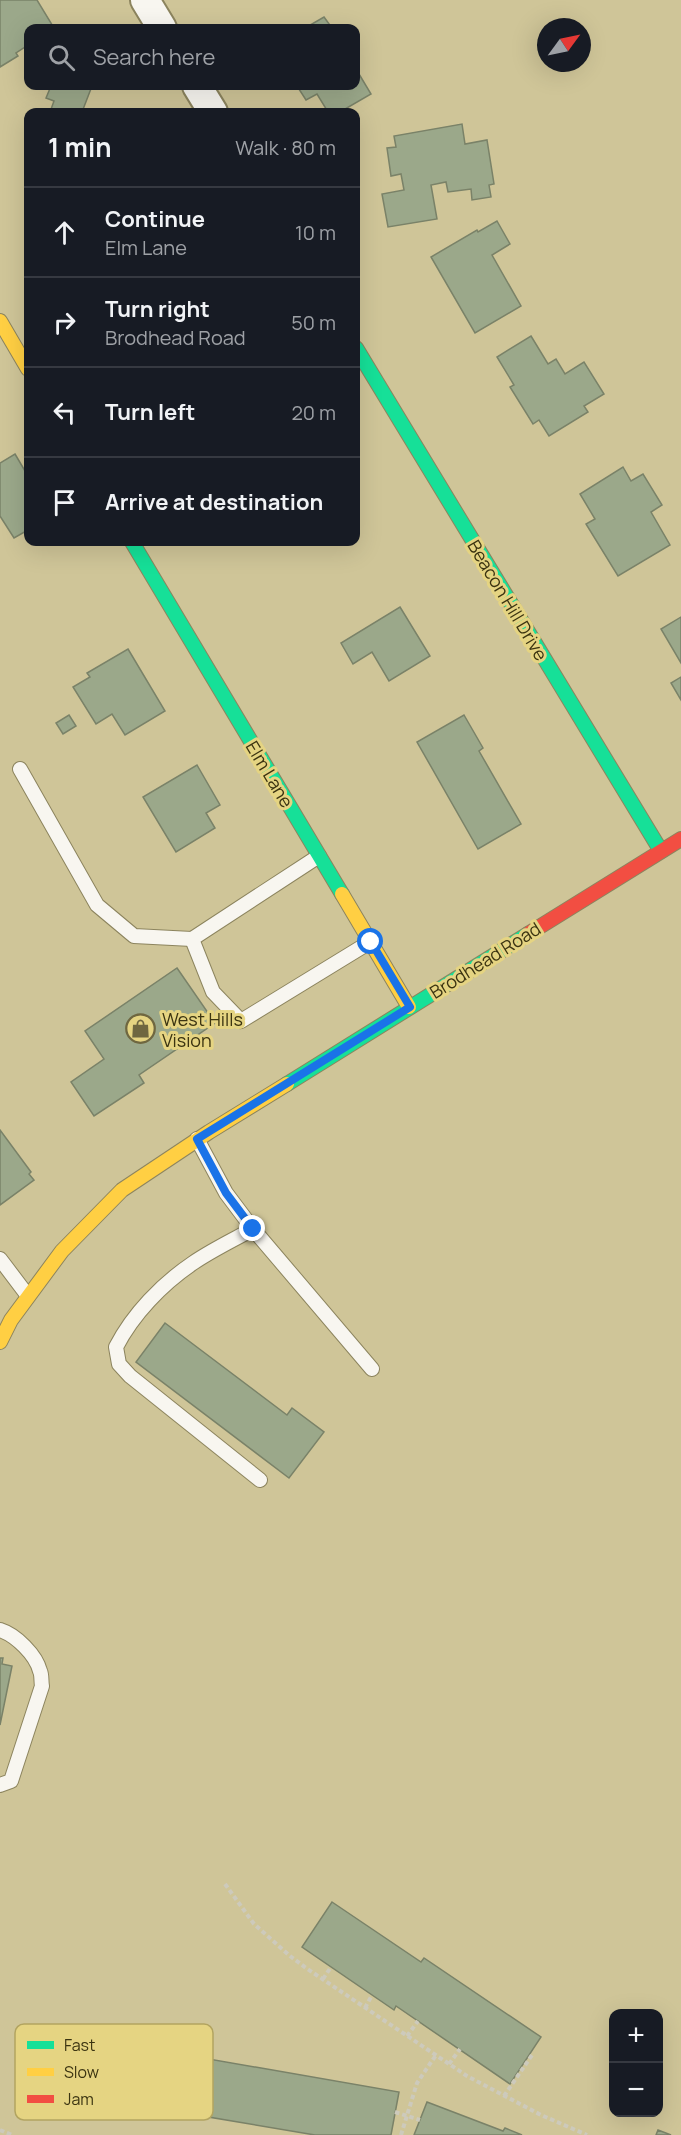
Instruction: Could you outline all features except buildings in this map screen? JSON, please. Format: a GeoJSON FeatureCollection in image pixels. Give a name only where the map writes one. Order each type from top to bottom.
{"type":"FeatureCollection","features":[{"type":"Feature","properties":{"kind":"street"},"geometry":{"type":"LineString","coordinates":[[145,0],[160,24]]}},
{"type":"Feature","properties":{"kind":"street"},"geometry":{"type":"LineString","coordinates":[[199,90],[210,108]]}},
{"type":"Feature","properties":{"kind":"street"},"geometry":{"type":"LineString","coordinates":[[0,321],[24,362]]}},
{"type":"Feature","properties":{"kind":"street","name":"Beacon Hill Drive"},"geometry":{"type":"LineString","coordinates":[[360,355],[661,852]]}},
{"type":"Feature","properties":{"kind":"street","name":"Elm Lane"},"geometry":{"type":"LineString","coordinates":[[134,546],[410,1007]]}},
{"type":"Feature","properties":{"kind":"street","name":"Brodhead Road"},"geometry":{"type":"LineString","coordinates":[[0,1342],[11,1320],[62,1251],[122,1191],[197,1139],[681,839]]}},
{"type":"Feature","properties":{"kind":"lane"},"geometry":{"type":"LineString","coordinates":[[20,769],[97,905],[134,936],[192,939],[319,856]]}},
{"type":"Feature","properties":{"kind":"lane"},"geometry":{"type":"LineString","coordinates":[[192,939],[213,992],[241,1021],[371,942]]}},
{"type":"Feature","properties":{"kind":"lane"},"geometry":{"type":"LineString","coordinates":[[197,1139],[226,1193],[253,1229],[372,1369]]}},
{"type":"Feature","properties":{"kind":"lane"},"geometry":{"type":"LineString","coordinates":[[253,1229],[193,1264],[154,1296],[125,1329],[116,1347],[119,1364],[130,1376],[260,1480]]}},
{"type":"Feature","properties":{"kind":"lane"},"geometry":{"type":"LineString","coordinates":[[0,1259],[28,1296]]}},
{"type":"Feature","properties":{"kind":"lane"},"geometry":{"type":"LineString","coordinates":[[0,1630],[9,1633],[25,1646],[40,1670],[42,1686],[11,1781],[0,1785]]}},
{"type":"Feature","properties":{"kind":"path"},"geometry":{"type":"LineString","coordinates":[[225,1884],[254,1924],[290,1956],[323,1979],[467,2076],[587,2135]]}},
{"type":"Feature","properties":{"kind":"path"},"geometry":{"type":"LineString","coordinates":[[323,1979],[331,1967]]}},
{"type":"Feature","properties":{"kind":"path"},"geometry":{"type":"LineString","coordinates":[[365,2008],[372,1995]]}},
{"type":"Feature","properties":{"kind":"path"},"geometry":{"type":"LineString","coordinates":[[407,2036],[418,2021]]}},
{"type":"Feature","properties":{"kind":"path"},"geometry":{"type":"LineString","coordinates":[[449,2064],[460,2049]]}},
{"type":"Feature","properties":{"kind":"path"},"geometry":{"type":"LineString","coordinates":[[401,2135],[417,2084],[436,2055]]}},
{"type":"Feature","properties":{"kind":"path"},"geometry":{"type":"LineString","coordinates":[[504,2096],[532,2055]]}},
{"type":"Feature","properties":{"kind":"path"},"geometry":{"type":"LineString","coordinates":[[395,2112],[420,2120]]}},
{"type":"Feature","properties":{"kind":"path"},"geometry":{"type":"LineString","coordinates":[[0,2130],[12,2135]]}},
{"type":"Feature","properties":{"kind":"traffic: fast"},"geometry":{"type":"LineString","coordinates":[[360,355],[661,851]]}},
{"type":"Feature","properties":{"kind":"traffic: fast"},"geometry":{"type":"LineString","coordinates":[[134,546],[342,894]]}},
{"type":"Feature","properties":{"kind":"traffic: fast"},"geometry":{"type":"LineString","coordinates":[[287,1084],[528,934]]}},
{"type":"Feature","properties":{"kind":"traffic: slow"},"geometry":{"type":"LineString","coordinates":[[0,321],[24,362]]}},
{"type":"Feature","properties":{"kind":"traffic: slow"},"geometry":{"type":"LineString","coordinates":[[342,894],[409,1007]]}},
{"type":"Feature","properties":{"kind":"traffic: slow"},"geometry":{"type":"LineString","coordinates":[[0,1342],[11,1320],[62,1251],[122,1190],[287,1084]]}},
{"type":"Feature","properties":{"kind":"traffic: jam"},"geometry":{"type":"LineString","coordinates":[[528,934],[681,839]]}},
{"type":"Feature","properties":{"kind":"place","name":"West Hills Vision"},"geometry":{"type":"Point","coordinates":[141,1029]}},
{"type":"Feature","properties":{"kind":"route"},"geometry":{"type":"LineString","coordinates":[[253,1229],[226,1193],[197,1139],[410,1007],[371,942]]}}]}
